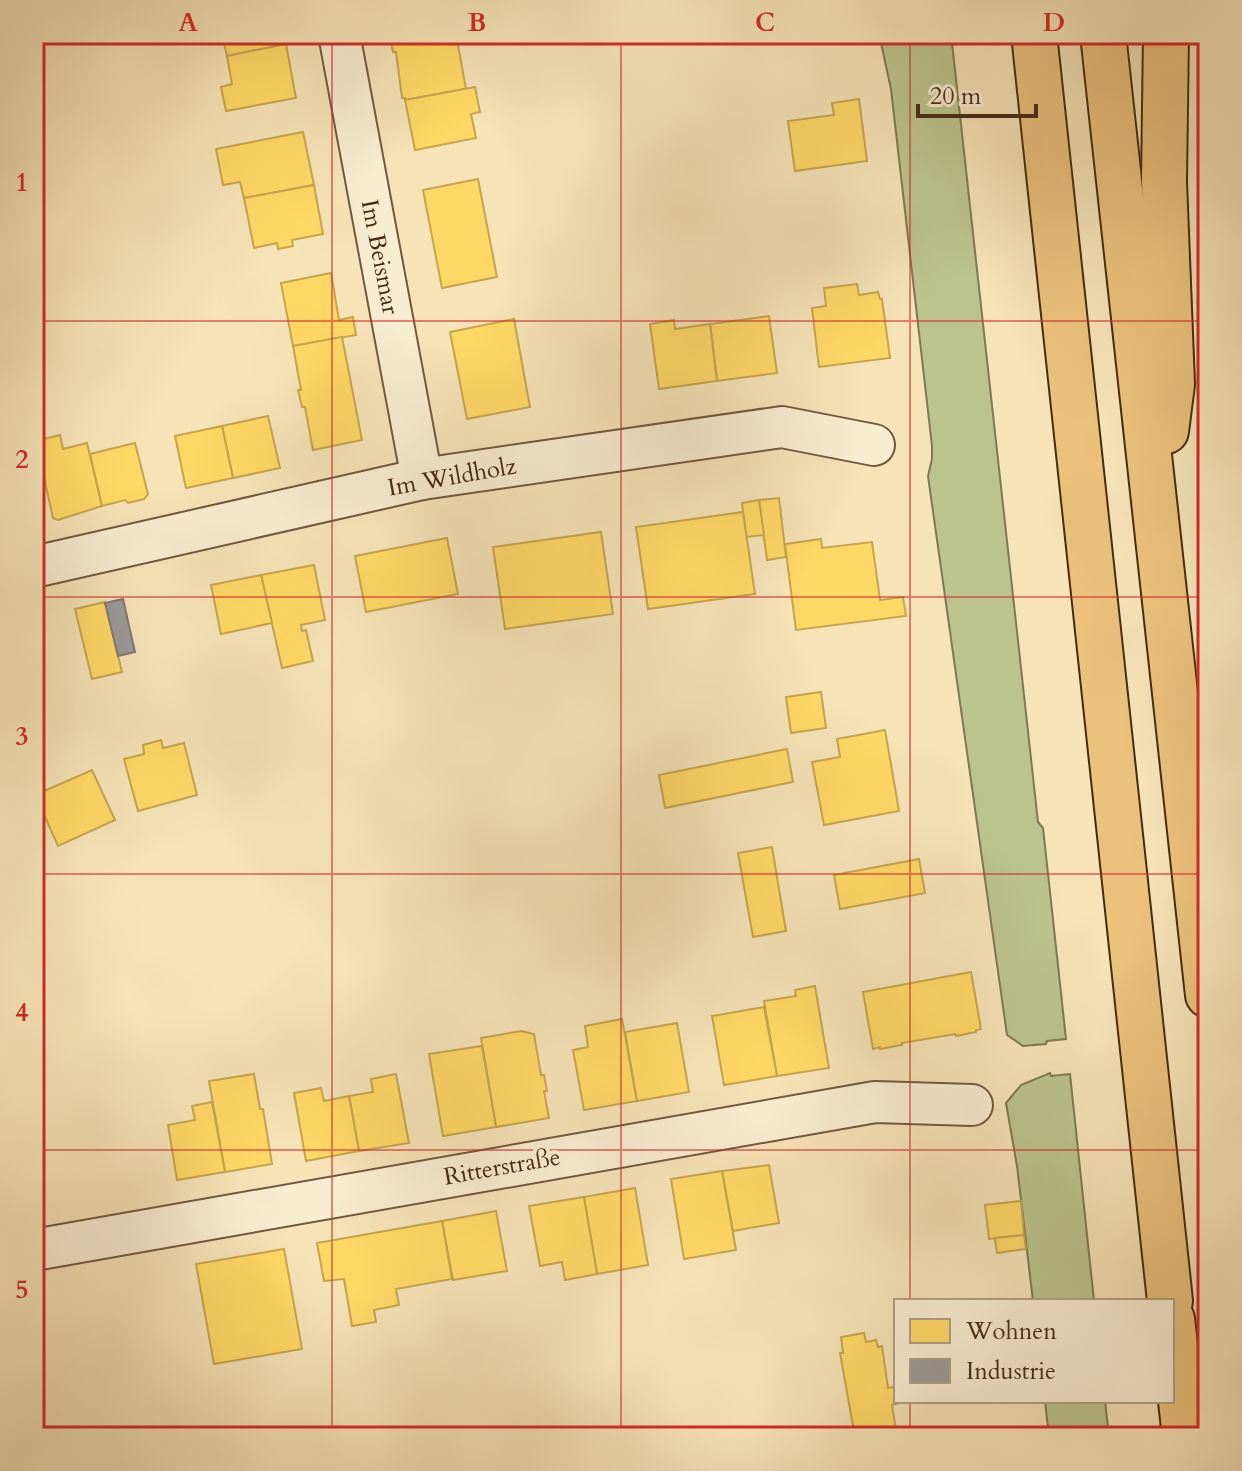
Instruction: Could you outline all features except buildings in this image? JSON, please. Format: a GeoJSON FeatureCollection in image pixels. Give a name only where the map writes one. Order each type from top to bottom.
{"type":"FeatureCollection","features":[{"type":"Feature","properties":{"kind":"highway"},"geometry":{"type":"LineString","coordinates":[[1034,34],[1170,1299]]}},
{"type":"Feature","properties":{"kind":"highway"},"geometry":{"type":"LineString","coordinates":[[1103,34],[1208,995]]}},
{"type":"Feature","properties":{"kind":"highway"},"geometry":{"type":"LineString","coordinates":[[1156,520],[1172,384],[1164,182],[1166,34]]}},
{"type":"Feature","properties":{"kind":"highway"},"geometry":{"type":"LineString","coordinates":[[1174,1337],[1185,1437]]}},
{"type":"Feature","properties":{"kind":"street","name":"Im Beismar"},"geometry":{"type":"LineString","coordinates":[[339,34],[422,479]]}},
{"type":"Feature","properties":{"kind":"street","name":"Im Wildholz"},"geometry":{"type":"LineString","coordinates":[[34,567],[422,479],[782,427],[874,445]]}},
{"type":"Feature","properties":{"kind":"street","name":"Ritterstraße"},"geometry":{"type":"LineString","coordinates":[[34,1250],[875,1102],[972,1105]]}},
{"type":"Feature","properties":{"kind":"green space"},"geometry":{"type":"Polygon","coordinates":[[[879,34],[951,34],[1038,822],[1043,828],[1066,1039],[1047,1041],[1046,1044],[1023,1046],[1007,1035],[928,476],[932,446],[891,89],[879,34]]]}},
{"type":"Feature","properties":{"kind":"green space"},"geometry":{"type":"Polygon","coordinates":[[[1050,1073],[1051,1076],[1070,1074],[1094,1299],[1033,1299],[1006,1103],[1021,1085],[1050,1073]]]}},
{"type":"Feature","properties":{"kind":"green space"},"geometry":{"type":"Polygon","coordinates":[[[1045,1403],[1105,1403],[1109,1437],[1049,1437],[1045,1403]]]}}]}
